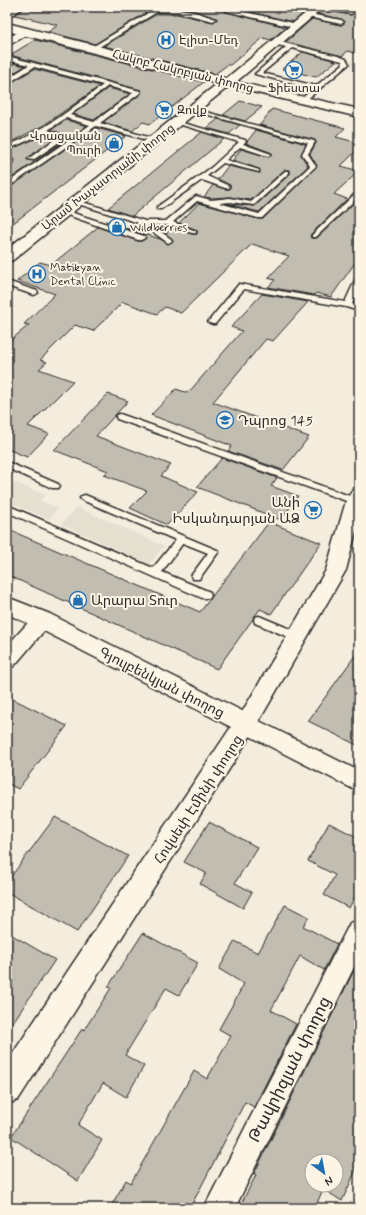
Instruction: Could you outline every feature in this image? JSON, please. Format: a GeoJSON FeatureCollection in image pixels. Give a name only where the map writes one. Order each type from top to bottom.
{"type":"FeatureCollection","features":[{"type":"Feature","properties":{"kind":"street"},"geometry":{"type":"LineString","coordinates":[[227,82],[320,7]]}},
{"type":"Feature","properties":{"kind":"street","name":"Հակոբ Հակոբյան փողոց"},"geometry":{"type":"LineString","coordinates":[[7,27],[227,82],[359,113]]}},
{"type":"Feature","properties":{"kind":"street"},"geometry":{"type":"LineString","coordinates":[[7,43],[25,32]]}},
{"type":"Feature","properties":{"kind":"street","name":"Արամ Խաչատրյանի փողոց"},"geometry":{"type":"LineString","coordinates":[[7,257],[227,82]]}},
{"type":"Feature","properties":{"kind":"street","name":"Հովսեփ Էմինի փողոց"},"geometry":{"type":"LineString","coordinates":[[7,1090],[246,724],[298,637],[336,570],[357,497]]}},
{"type":"Feature","properties":{"kind":"street","name":"Գյուլբենկյան փողոց"},"geometry":{"type":"LineString","coordinates":[[7,605],[42,620],[359,782]]}},
{"type":"Feature","properties":{"kind":"street"},"geometry":{"type":"LineString","coordinates":[[7,660],[42,620]]}},
{"type":"Feature","properties":{"kind":"street","name":"Թավրիզյան փողոց"},"geometry":{"type":"LineString","coordinates":[[219,1208],[359,931]]}},
{"type":"Feature","properties":{"kind":"lane"},"geometry":{"type":"LineString","coordinates":[[7,16],[22,7]]}},
{"type":"Feature","properties":{"kind":"lane"},"geometry":{"type":"LineString","coordinates":[[320,7],[351,12]]}},
{"type":"Feature","properties":{"kind":"lane"},"geometry":{"type":"LineString","coordinates":[[92,49],[155,11],[177,10],[213,19]]}},
{"type":"Feature","properties":{"kind":"lane"},"geometry":{"type":"LineString","coordinates":[[228,10],[297,26]]}},
{"type":"Feature","properties":{"kind":"lane"},"geometry":{"type":"LineString","coordinates":[[310,16],[341,22]]}},
{"type":"Feature","properties":{"kind":"lane"},"geometry":{"type":"LineString","coordinates":[[276,43],[344,60],[346,64],[304,100]]}},
{"type":"Feature","properties":{"kind":"lane"},"geometry":{"type":"LineString","coordinates":[[291,46],[258,74],[318,88]]}},
{"type":"Feature","properties":{"kind":"lane"},"geometry":{"type":"LineString","coordinates":[[7,58],[138,92],[96,124],[7,186]]}},
{"type":"Feature","properties":{"kind":"lane"},"geometry":{"type":"LineString","coordinates":[[7,82],[34,64]]}},
{"type":"Feature","properties":{"kind":"lane"},"geometry":{"type":"LineString","coordinates":[[7,148],[26,141],[44,131],[107,84]]}},
{"type":"Feature","properties":{"kind":"lane"},"geometry":{"type":"LineString","coordinates":[[181,192],[208,202],[260,217],[313,166],[305,154],[312,142],[193,110]]}},
{"type":"Feature","properties":{"kind":"lane"},"geometry":{"type":"LineString","coordinates":[[65,116],[155,140]]}},
{"type":"Feature","properties":{"kind":"lane"},"geometry":{"type":"LineString","coordinates":[[159,208],[202,177],[243,141],[177,122]]}},
{"type":"Feature","properties":{"kind":"lane"},"geometry":{"type":"LineString","coordinates":[[31,159],[63,138],[44,131]]}},
{"type":"Feature","properties":{"kind":"lane"},"geometry":{"type":"LineString","coordinates":[[240,145],[268,154]]}},
{"type":"Feature","properties":{"kind":"lane"},"geometry":{"type":"LineString","coordinates":[[222,161],[257,171]]}},
{"type":"Feature","properties":{"kind":"lane"},"geometry":{"type":"LineString","coordinates":[[208,202],[230,200],[252,204],[288,172]]}},
{"type":"Feature","properties":{"kind":"lane"},"geometry":{"type":"LineString","coordinates":[[202,177],[228,187]]}},
{"type":"Feature","properties":{"kind":"lane"},"geometry":{"type":"LineString","coordinates":[[314,236],[359,192]]}},
{"type":"Feature","properties":{"kind":"lane"},"geometry":{"type":"LineString","coordinates":[[168,223],[196,198]]}},
{"type":"Feature","properties":{"kind":"lane"},"geometry":{"type":"LineString","coordinates":[[77,202],[144,223],[168,223],[194,232]]}},
{"type":"Feature","properties":{"kind":"lane"},"geometry":{"type":"LineString","coordinates":[[64,212],[141,238]]}},
{"type":"Feature","properties":{"kind":"lane"},"geometry":{"type":"LineString","coordinates":[[144,223],[168,240]]}},
{"type":"Feature","properties":{"kind":"lane"},"geometry":{"type":"LineString","coordinates":[[348,305],[359,280]]}},
{"type":"Feature","properties":{"kind":"lane"},"geometry":{"type":"LineString","coordinates":[[7,283],[34,293]]}},
{"type":"Feature","properties":{"kind":"lane"},"geometry":{"type":"LineString","coordinates":[[212,322],[242,286],[348,305],[359,309]]}},
{"type":"Feature","properties":{"kind":"lane"},"geometry":{"type":"LineString","coordinates":[[120,417],[357,497]]}},
{"type":"Feature","properties":{"kind":"lane"},"geometry":{"type":"LineString","coordinates":[[7,465],[55,486]]}},
{"type":"Feature","properties":{"kind":"lane"},"geometry":{"type":"LineString","coordinates":[[85,498],[214,552],[196,576]]}},
{"type":"Feature","properties":{"kind":"lane"},"geometry":{"type":"LineString","coordinates":[[7,508],[206,595]]}},
{"type":"Feature","properties":{"kind":"lane"},"geometry":{"type":"LineString","coordinates":[[155,573],[182,538]]}},
{"type":"Feature","properties":{"kind":"lane"},"geometry":{"type":"LineString","coordinates":[[259,620],[298,637]]}},
{"type":"Feature","properties":{"kind":"shaded area"},"geometry":{"type":"Polygon","coordinates":[[[7,479],[45,495],[40,501],[58,508],[49,519],[7,501],[7,479]]]}},
{"type":"Feature","properties":{"kind":"shaded area"},"geometry":{"type":"Polygon","coordinates":[[[77,507],[164,546],[149,564],[61,524],[77,507]]]}},
{"type":"Feature","properties":{"kind":"building"},"geometry":{"type":"Polygon","coordinates":[[[26,7],[166,7],[152,9],[95,44],[48,32],[58,25],[15,15],[26,7]]]}},
{"type":"Feature","properties":{"kind":"building"},"geometry":{"type":"Polygon","coordinates":[[[174,7],[227,7],[224,9],[226,12],[286,27],[271,40],[263,38],[230,65],[227,65],[215,74],[104,46],[157,14],[177,14],[213,22],[217,19],[192,10],[174,7]]]}},
{"type":"Feature","properties":{"kind":"building"},"geometry":{"type":"Polygon","coordinates":[[[230,7],[311,7],[293,22],[230,7]]]}},
{"type":"Feature","properties":{"kind":"building"},"geometry":{"type":"Polygon","coordinates":[[[337,7],[359,7],[359,54],[348,51],[342,56],[286,42],[312,19],[341,25],[345,22],[341,19],[318,14],[323,10],[351,15],[355,12],[337,7]]]}},
{"type":"Feature","properties":{"kind":"building"},"geometry":{"type":"Polygon","coordinates":[[[35,40],[204,82],[150,124],[143,122],[132,131],[103,122],[141,94],[141,90],[10,55],[35,40]]]}},
{"type":"Feature","properties":{"kind":"building"},"geometry":{"type":"Polygon","coordinates":[[[303,52],[336,61],[316,77],[282,69],[303,52]]]}},
{"type":"Feature","properties":{"kind":"building"},"geometry":{"type":"Polygon","coordinates":[[[7,62],[25,66],[7,77],[7,62]]]}},
{"type":"Feature","properties":{"kind":"building"},"geometry":{"type":"Polygon","coordinates":[[[34,69],[100,86],[44,125],[7,144],[7,85],[34,69]]]}},
{"type":"Feature","properties":{"kind":"building"},"geometry":{"type":"Polygon","coordinates":[[[108,88],[130,94],[94,120],[73,114],[108,88]]]}},
{"type":"Feature","properties":{"kind":"building"},"geometry":{"type":"Polygon","coordinates":[[[240,101],[262,107],[245,121],[223,115],[240,101]]]}},
{"type":"Feature","properties":{"kind":"building"},"geometry":{"type":"Polygon","coordinates":[[[272,109],[345,128],[336,137],[359,143],[359,148],[341,166],[359,171],[334,194],[347,199],[310,235],[311,238],[317,238],[355,202],[359,204],[359,257],[331,297],[316,293],[314,295],[268,287],[275,280],[268,278],[289,256],[252,244],[181,313],[165,307],[157,314],[123,302],[93,331],[75,325],[40,360],[47,362],[39,369],[73,381],[28,426],[49,434],[27,457],[7,449],[7,343],[29,325],[24,324],[55,294],[17,281],[40,262],[51,265],[98,227],[138,241],[142,241],[146,238],[144,235],[106,221],[160,239],[169,244],[173,240],[166,234],[172,228],[197,234],[197,230],[179,223],[199,203],[258,219],[263,219],[317,166],[310,154],[316,143],[315,140],[260,125],[272,109]]]}},
{"type":"Feature","properties":{"kind":"building"},"geometry":{"type":"Polygon","coordinates":[[[218,119],[240,125],[229,134],[207,128],[218,119]]]}},
{"type":"Feature","properties":{"kind":"building"},"geometry":{"type":"Polygon","coordinates":[[[66,120],[87,126],[7,181],[7,164],[12,164],[15,161],[7,156],[7,151],[44,135],[55,138],[27,159],[34,161],[66,139],[66,135],[51,130],[66,120]]]}},
{"type":"Feature","properties":{"kind":"building"},"geometry":{"type":"Polygon","coordinates":[[[96,128],[126,136],[7,228],[7,189],[96,128]]]}},
{"type":"Feature","properties":{"kind":"building"},"geometry":{"type":"Polygon","coordinates":[[[256,130],[306,144],[301,155],[308,166],[259,212],[227,204],[255,206],[290,174],[290,170],[284,170],[251,200],[230,197],[204,197],[213,185],[230,189],[230,185],[218,179],[228,166],[260,173],[259,169],[233,160],[241,149],[268,157],[272,155],[272,153],[246,143],[256,130]]]}},
{"type":"Feature","properties":{"kind":"building"},"geometry":{"type":"Polygon","coordinates":[[[202,132],[224,139],[132,216],[108,208],[202,132]]]}},
{"type":"Feature","properties":{"kind":"building"},"geometry":{"type":"Polygon","coordinates":[[[262,294],[308,302],[273,341],[266,339],[213,402],[309,437],[283,470],[228,451],[232,446],[151,415],[176,389],[188,393],[242,331],[231,327],[262,294]]]}},
{"type":"Feature","properties":{"kind":"building"},"geometry":{"type":"Polygon","coordinates":[[[108,394],[128,401],[96,436],[171,465],[161,476],[198,492],[167,525],[130,508],[147,491],[104,475],[108,471],[54,450],[108,394]]]}},
{"type":"Feature","properties":{"kind":"building"},"geometry":{"type":"Polygon","coordinates":[[[222,458],[277,478],[271,486],[298,496],[281,520],[197,487],[222,458]]]}},
{"type":"Feature","properties":{"kind":"building"},"geometry":{"type":"Polygon","coordinates":[[[269,522],[321,543],[271,614],[260,609],[217,669],[7,575],[7,529],[200,612],[269,522]]]}},
{"type":"Feature","properties":{"kind":"building"},"geometry":{"type":"Polygon","coordinates":[[[359,650],[359,746],[308,721],[359,650]]]}},
{"type":"Feature","properties":{"kind":"building"},"geometry":{"type":"Polygon","coordinates":[[[7,696],[67,726],[18,789],[7,783],[7,696]]]}},
{"type":"Feature","properties":{"kind":"building"},"geometry":{"type":"Polygon","coordinates":[[[55,817],[128,856],[77,932],[7,892],[7,882],[55,817]]]}},
{"type":"Feature","properties":{"kind":"building"},"geometry":{"type":"Polygon","coordinates":[[[209,822],[257,847],[235,883],[252,892],[243,908],[200,884],[206,873],[184,862],[209,822]]]}},
{"type":"Feature","properties":{"kind":"building"},"geometry":{"type":"Polygon","coordinates":[[[329,823],[359,838],[359,889],[349,908],[324,895],[335,875],[308,861],[329,823]]]}},
{"type":"Feature","properties":{"kind":"building"},"geometry":{"type":"Polygon","coordinates":[[[285,905],[309,917],[303,926],[337,944],[324,970],[300,956],[271,1010],[296,1024],[254,1107],[245,1102],[190,1208],[110,1208],[126,1180],[131,1183],[194,1071],[207,1079],[231,1036],[219,1029],[244,984],[219,969],[235,941],[258,953],[285,905]]]}},
{"type":"Feature","properties":{"kind":"building"},"geometry":{"type":"Polygon","coordinates":[[[7,932],[55,960],[7,1031],[7,932]]]}},
{"type":"Feature","properties":{"kind":"building"},"geometry":{"type":"Polygon","coordinates":[[[143,933],[198,963],[179,995],[166,988],[125,1055],[144,1066],[126,1097],[103,1083],[78,1125],[102,1140],[78,1181],[11,1137],[82,1029],[84,1030],[111,988],[108,987],[143,933]]]}},
{"type":"Feature","properties":{"kind":"building"},"geometry":{"type":"Polygon","coordinates":[[[359,960],[359,1163],[342,1201],[329,1193],[344,1193],[344,1153],[304,1153],[304,1193],[321,1193],[315,1208],[239,1208],[256,1175],[254,1174],[359,960]]]}},
{"type":"Feature","properties":{"kind":"place","name":"Էլիտ-Մեդ"},"geometry":{"type":"Point","coordinates":[166,40]}},
{"type":"Feature","properties":{"kind":"place","name":"Ֆիեստա"},"geometry":{"type":"Point","coordinates":[294,70]}},
{"type":"Feature","properties":{"kind":"place","name":"Զովք"},"geometry":{"type":"Point","coordinates":[164,110]}},
{"type":"Feature","properties":{"kind":"place","name":"Վրացական Պուրի"},"geometry":{"type":"Point","coordinates":[114,143]}},
{"type":"Feature","properties":{"kind":"place","name":"Wildberries"},"geometry":{"type":"Point","coordinates":[117,227]}},
{"type":"Feature","properties":{"kind":"place","name":"Matikyan Dental Clinic"},"geometry":{"type":"Point","coordinates":[37,274]}},
{"type":"Feature","properties":{"kind":"place","name":"Դպրոց 145"},"geometry":{"type":"Point","coordinates":[225,420]}},
{"type":"Feature","properties":{"kind":"place","name":"Անի Իսկանդարյան ԱՁ"},"geometry":{"type":"Point","coordinates":[313,510]}},
{"type":"Feature","properties":{"kind":"place","name":"Արարա Տուր"},"geometry":{"type":"Point","coordinates":[78,600]}}]}
